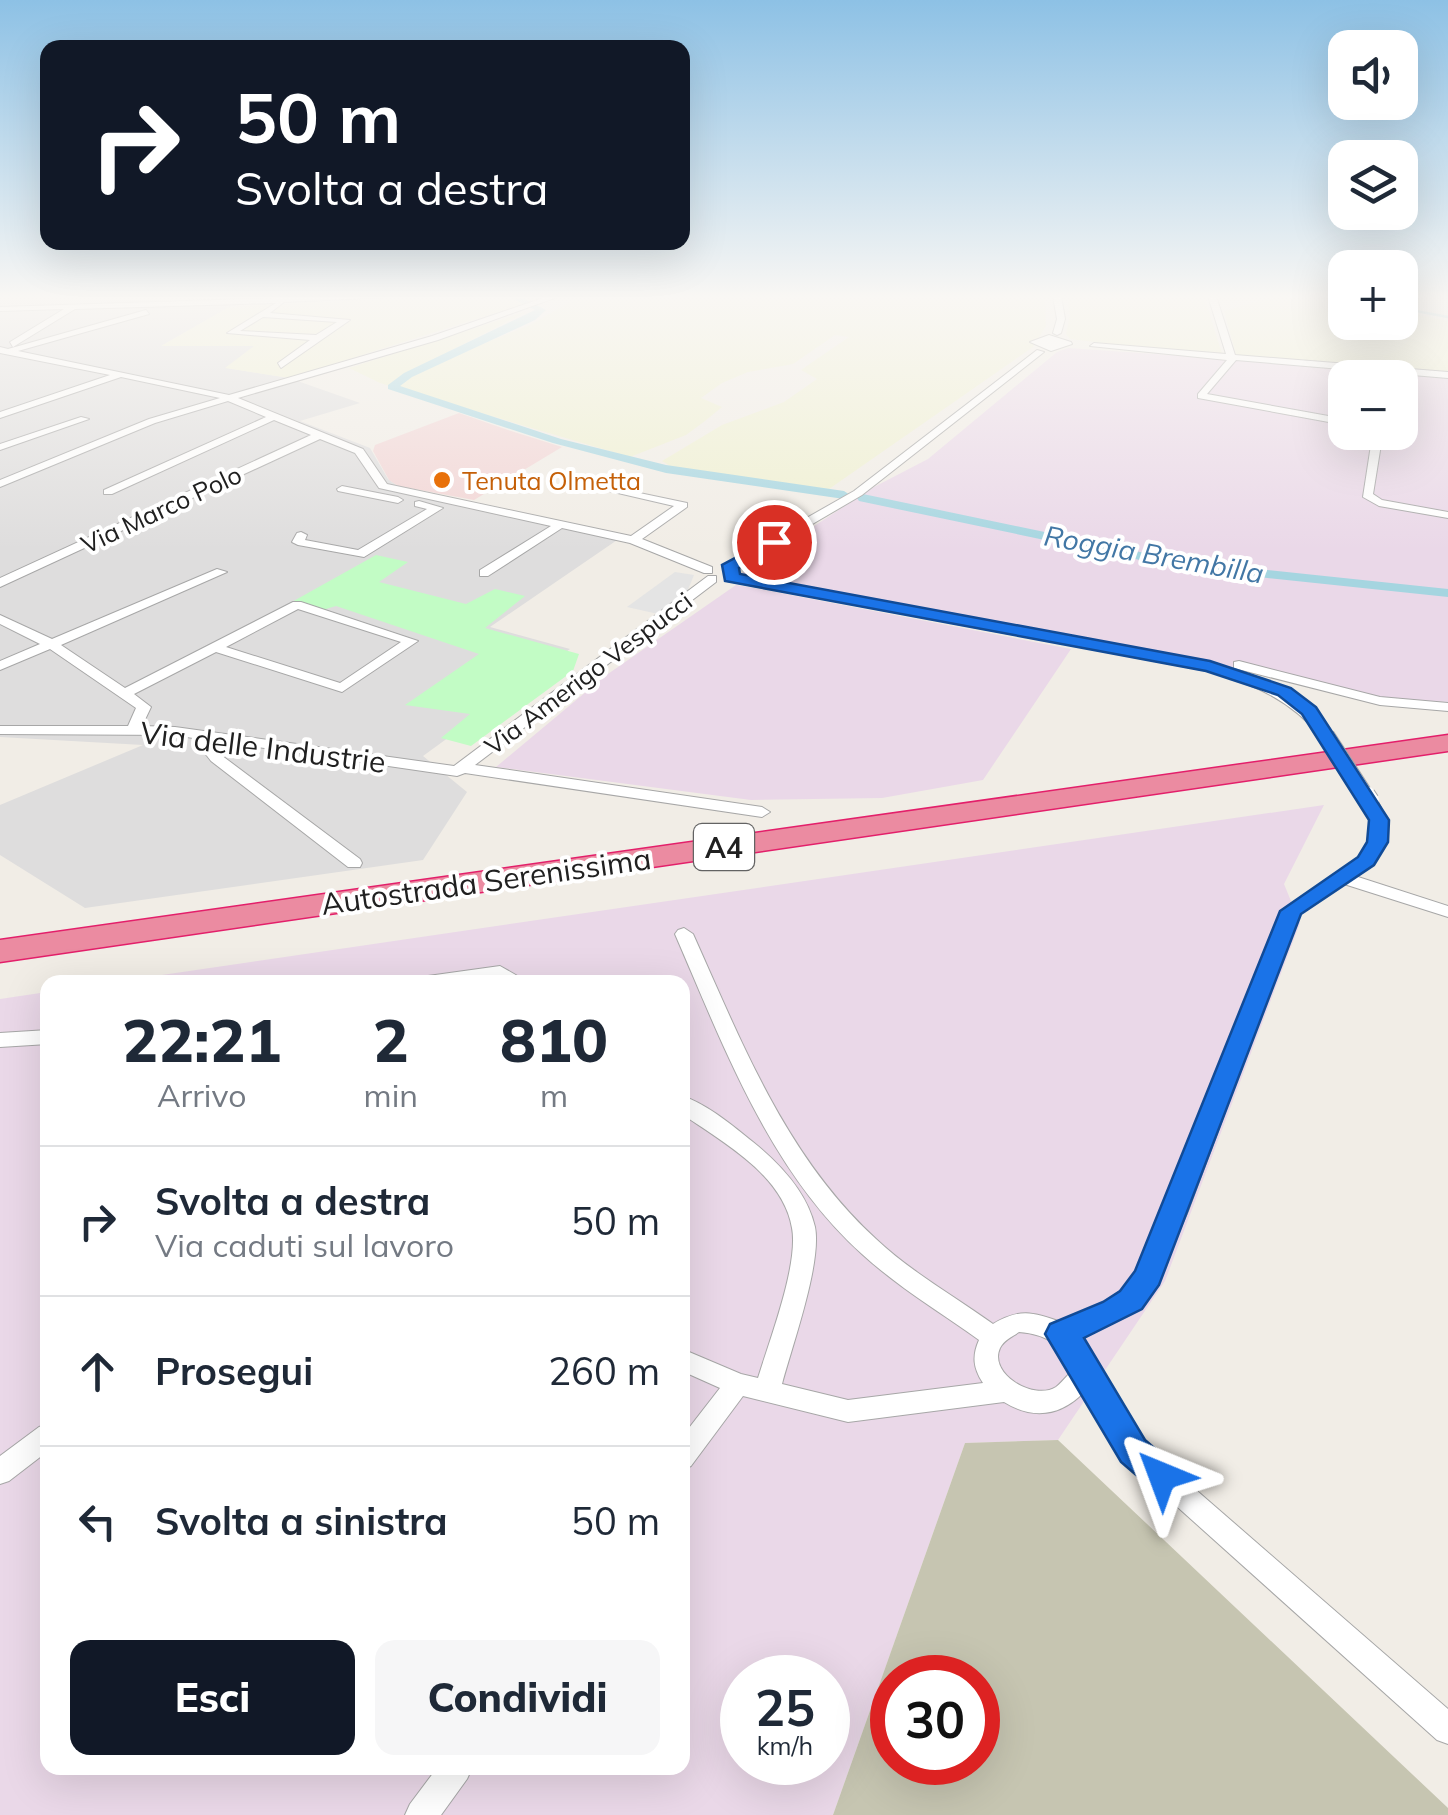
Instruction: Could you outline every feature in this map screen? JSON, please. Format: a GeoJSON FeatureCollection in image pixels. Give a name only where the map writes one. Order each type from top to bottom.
{"type":"FeatureCollection","features":[{"type":"Feature","properties":{"kind":"highway","name":"Autostrada Serenissima"},"geometry":{"type":"LineString","coordinates":[[0,951],[1448,743]]}},
{"type":"Feature","properties":{"kind":"highway","name":"Autostrada Serenissima"},"geometry":{"type":"LineString","coordinates":[[0,973],[1448,766]]}},
{"type":"Feature","properties":{"kind":"street"},"geometry":{"type":"LineString","coordinates":[[0,415],[99,381]]}},
{"type":"Feature","properties":{"kind":"street"},"geometry":{"type":"LineString","coordinates":[[149,381],[228,398],[322,434],[364,455],[383,486],[632,540],[710,574],[729,573],[1250,678],[1284,692],[1310,711],[1370,801],[1379,820],[1378,842],[1366,861],[1291,911],[1148,1276],[1131,1300],[1114,1312],[1061,1334]]}},
{"type":"Feature","properties":{"kind":"street"},"geometry":{"type":"LineString","coordinates":[[0,484],[152,421],[288,381]]}},
{"type":"Feature","properties":{"kind":"street"},"geometry":{"type":"LineString","coordinates":[[729,573],[858,492],[1004,381]]}},
{"type":"Feature","properties":{"kind":"street"},"geometry":{"type":"LineString","coordinates":[[1214,381],[1201,396],[1328,419]]}},
{"type":"Feature","properties":{"kind":"street"},"geometry":{"type":"LineString","coordinates":[[108,492],[275,416]]}},
{"type":"Feature","properties":{"kind":"street"},"geometry":{"type":"LineString","coordinates":[[0,449],[84,419]]}},
{"type":"Feature","properties":{"kind":"street","name":"Via Marco Polo"},"geometry":{"type":"LineString","coordinates":[[0,583],[322,434]]}},
{"type":"Feature","properties":{"kind":"street"},"geometry":{"type":"LineString","coordinates":[[0,449],[16,455]]}},
{"type":"Feature","properties":{"kind":"street"},"geometry":{"type":"LineString","coordinates":[[1375,450],[1370,498],[1448,503]]}},
{"type":"Feature","properties":{"kind":"street"},"geometry":{"type":"LineString","coordinates":[[32,459],[49,464]]}},
{"type":"Feature","properties":{"kind":"street"},"geometry":{"type":"LineString","coordinates":[[596,485],[683,504],[632,540]]}},
{"type":"Feature","properties":{"kind":"street"},"geometry":{"type":"LineString","coordinates":[[301,535],[298,542],[360,554],[437,508],[342,490]]}},
{"type":"Feature","properties":{"kind":"street"},"geometry":{"type":"LineString","coordinates":[[404,500],[416,493]]}},
{"type":"Feature","properties":{"kind":"street"},"geometry":{"type":"LineString","coordinates":[[1395,500],[1448,515]]}},
{"type":"Feature","properties":{"kind":"street"},"geometry":{"type":"LineString","coordinates":[[484,573],[561,524]]}},
{"type":"Feature","properties":{"kind":"street"},"geometry":{"type":"LineString","coordinates":[[0,666],[221,572]]}},
{"type":"Feature","properties":{"kind":"street","name":"Via Amerigo Vespucci"},"geometry":{"type":"LineString","coordinates":[[464,768],[710,574]]}},
{"type":"Feature","properties":{"kind":"street"},"geometry":{"type":"LineString","coordinates":[[124,694],[214,647],[297,605],[410,641],[342,688],[214,647]]}},
{"type":"Feature","properties":{"kind":"street"},"geometry":{"type":"LineString","coordinates":[[0,619],[51,644],[175,731]]}},
{"type":"Feature","properties":{"kind":"street"},"geometry":{"type":"LineString","coordinates":[[1068,642],[1195,657],[1317,682],[1380,701],[1448,707]]}},
{"type":"Feature","properties":{"kind":"street"},"geometry":{"type":"LineString","coordinates":[[134,729],[144,707]]}},
{"type":"Feature","properties":{"kind":"street"},"geometry":{"type":"LineString","coordinates":[[112,730],[144,707]]}},
{"type":"Feature","properties":{"kind":"street","name":"Via delle Industrie"},"geometry":{"type":"LineString","coordinates":[[0,730],[175,731],[447,772],[464,768],[762,812]]}},
{"type":"Feature","properties":{"kind":"street"},"geometry":{"type":"LineString","coordinates":[[198,736],[216,758],[354,863]]}},
{"type":"Feature","properties":{"kind":"street"},"geometry":{"type":"LineString","coordinates":[[484,753],[494,771],[503,776]]}},
{"type":"Feature","properties":{"kind":"street"},"geometry":{"type":"LineString","coordinates":[[1366,861],[1388,884],[1416,900]]}},
{"type":"Feature","properties":{"kind":"street"},"geometry":{"type":"LineString","coordinates":[[1344,878],[1448,912]]}},
{"type":"Feature","properties":{"kind":"street"},"geometry":{"type":"LineString","coordinates":[[684,934],[780,1142],[830,1206],[870,1247],[992,1336]]}},
{"type":"Feature","properties":{"kind":"street"},"geometry":{"type":"LineString","coordinates":[[478,975],[504,975]]}},
{"type":"Feature","properties":{"kind":"street"},"geometry":{"type":"LineString","coordinates":[[0,1040],[40,1038]]}},
{"type":"Feature","properties":{"kind":"street"},"geometry":{"type":"LineString","coordinates":[[690,1109],[756,1156],[790,1198],[805,1230],[768,1388]]}},
{"type":"Feature","properties":{"kind":"street"},"geometry":{"type":"LineString","coordinates":[[1004,1391],[987,1369],[986,1346],[992,1336],[1016,1322],[1047,1326],[1061,1334],[1078,1354],[1133,1451],[1448,1728]]}},
{"type":"Feature","properties":{"kind":"street"},"geometry":{"type":"LineString","coordinates":[[690,1362],[737,1384],[768,1388],[848,1411],[1004,1391],[1034,1402],[1063,1398],[1080,1379],[1082,1366]]}},
{"type":"Feature","properties":{"kind":"street"},"geometry":{"type":"LineString","coordinates":[[690,1447],[737,1384]]}},
{"type":"Feature","properties":{"kind":"street"},"geometry":{"type":"LineString","coordinates":[[0,1472],[40,1442]]}},
{"type":"Feature","properties":{"kind":"street"},"geometry":{"type":"LineString","coordinates":[[421,1815],[451,1775]]}},
{"type":"Feature","properties":{"kind":"shaded area"},"geometry":{"type":"Polygon","coordinates":[[[0,381],[297,381],[360,403],[300,421],[370,448],[388,479],[398,486],[623,536],[490,627],[570,649],[423,756],[467,792],[423,860],[85,908],[0,855],[0,805],[143,745],[0,737],[0,381]]]}},
{"type":"Feature","properties":{"kind":"shaded area"},"geometry":{"type":"Polygon","coordinates":[[[375,381],[727,381],[701,398],[722,407],[705,421],[686,435],[630,457],[375,381]]]}},
{"type":"Feature","properties":{"kind":"shaded area"},"geometry":{"type":"Polygon","coordinates":[[[815,381],[985,381],[829,489],[672,467],[662,461],[722,425],[784,402],[815,381]]]}},
{"type":"Feature","properties":{"kind":"shaded area"},"geometry":{"type":"Polygon","coordinates":[[[1022,381],[1328,381],[1328,450],[1418,450],[1418,381],[1448,381],[1448,702],[1389,699],[739,575],[874,487],[928,459],[1022,381]]]}},
{"type":"Feature","properties":{"kind":"shaded area"},"geometry":{"type":"Polygon","coordinates":[[[459,413],[562,447],[474,500],[398,486],[389,480],[373,451],[375,445],[459,413]]]}},
{"type":"Feature","properties":{"kind":"shaded area"},"geometry":{"type":"Polygon","coordinates":[[[675,572],[694,575],[687,592],[658,614],[627,607],[675,572]]]}},
{"type":"Feature","properties":{"kind":"shaded area"},"geometry":{"type":"Polygon","coordinates":[[[736,585],[1071,649],[983,780],[882,798],[751,800],[496,767],[605,676],[736,585]]]}},
{"type":"Feature","properties":{"kind":"shaded area"},"geometry":{"type":"Polygon","coordinates":[[[1324,805],[1284,884],[1300,923],[1165,1281],[1058,1440],[965,1443],[890,1655],[870,1655],[870,1711],[850,1767],[850,1655],[720,1655],[720,1785],[844,1785],[833,1815],[0,1815],[0,999],[40,993],[40,1775],[690,1775],[690,975],[162,975],[1324,805]]]}},
{"type":"Feature","properties":{"kind":"shaded area"},"geometry":{"type":"Polygon","coordinates":[[[1058,1440],[1448,1808],[1448,1815],[833,1815],[844,1785],[850,1785],[850,1767],[870,1711],[870,1785],[1000,1785],[1000,1655],[890,1655],[965,1443],[1058,1440]]]}},
{"type":"Feature","properties":{"kind":"green space"},"geometry":{"type":"Polygon","coordinates":[[[376,555],[408,562],[379,582],[466,604],[495,589],[525,596],[485,628],[579,654],[573,671],[471,746],[441,738],[470,714],[405,705],[479,654],[336,606],[319,611],[290,603],[376,555]]]}},
{"type":"Feature","properties":{"kind":"waterway","name":"Roggia Brembilla"},"geometry":{"type":"LineString","coordinates":[[400,381],[392,387],[557,441],[666,469],[844,495]]}},
{"type":"Feature","properties":{"kind":"waterway","name":"Roggia Brembilla"},"geometry":{"type":"LineString","coordinates":[[863,498],[1183,565],[1448,593]]}},
{"type":"Feature","properties":{"kind":"place","name":"Tenuta Olmetta"},"geometry":{"type":"Point","coordinates":[442,480]}},
{"type":"Feature","properties":{"kind":"route"},"geometry":{"type":"LineString","coordinates":[[774,542],[728,568],[734,572],[731,578],[1210,667],[1284,692],[1310,711],[1379,820],[1378,842],[1366,861],[1344,878],[1302,900],[1291,911],[1177,1212],[1148,1276],[1131,1300],[1114,1312],[1061,1334],[1078,1354],[1133,1451],[1162,1476]]}}]}
